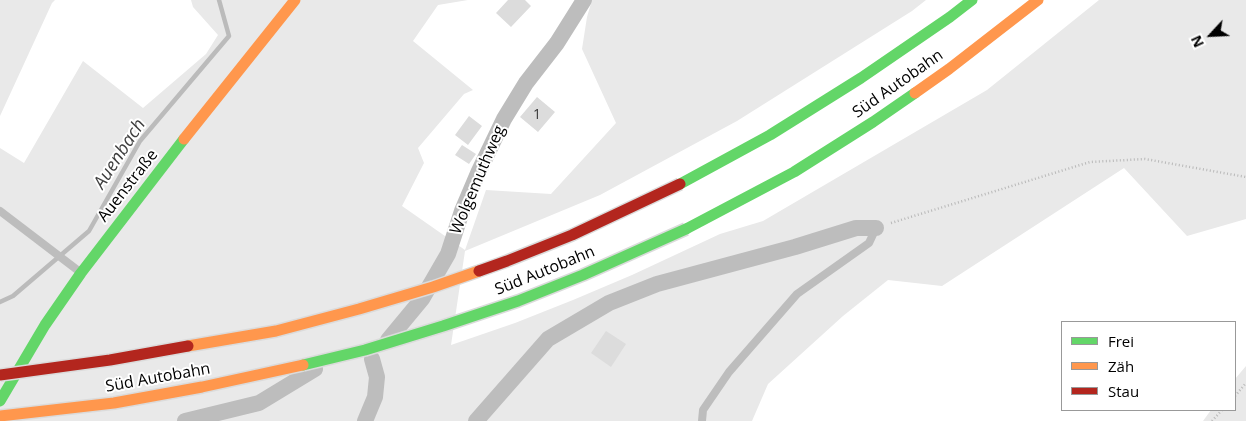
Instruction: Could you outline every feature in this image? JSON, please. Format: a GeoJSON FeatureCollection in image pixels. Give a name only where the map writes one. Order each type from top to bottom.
{"type":"FeatureCollection","features":[{"type":"Feature","properties":{"kind":"main road","name":"Auenstraße"},"geometry":{"type":"LineString","coordinates":[[0,400],[45,326],[81,273],[199,120],[295,0]]}},
{"type":"Feature","properties":{"kind":"main road","name":"Süd Autobahn"},"geometry":{"type":"LineString","coordinates":[[0,375],[110,360],[276,331],[433,287],[507,261],[572,235],[680,184],[770,135],[861,78],[950,18],[972,0]]}},
{"type":"Feature","properties":{"kind":"main road","name":"Süd Autobahn"},"geometry":{"type":"LineString","coordinates":[[0,416],[114,403],[202,387],[365,350],[518,301],[583,275],[686,229],[794,172],[873,122],[949,69],[1038,0]]}},
{"type":"Feature","properties":{"kind":"street","name":"Wolgemuthweg"},"geometry":{"type":"LineString","coordinates":[[372,359],[422,299],[448,254],[462,211],[504,119],[526,83],[557,43],[584,0]]}},
{"type":"Feature","properties":{"kind":"street"},"geometry":{"type":"LineString","coordinates":[[476,421],[548,339],[609,303],[657,284],[795,247],[856,228],[876,228]]}},
{"type":"Feature","properties":{"kind":"street"},"geometry":{"type":"LineString","coordinates":[[185,421],[259,403],[330,361],[350,355],[372,359],[376,378],[375,397],[365,421]]}},
{"type":"Feature","properties":{"kind":"lane"},"geometry":{"type":"LineString","coordinates":[[0,211],[81,273]]}},
{"type":"Feature","properties":{"kind":"lane"},"geometry":{"type":"LineString","coordinates":[[702,421],[703,410],[729,372],[797,294],[869,243],[876,228]]}},
{"type":"Feature","properties":{"kind":"path"},"geometry":{"type":"LineString","coordinates":[[876,228],[1090,162],[1145,159],[1246,176]]}},
{"type":"Feature","properties":{"kind":"path"},"geometry":{"type":"LineString","coordinates":[[1236,395],[1246,383]]}},
{"type":"Feature","properties":{"kind":"path"},"geometry":{"type":"LineString","coordinates":[[1212,421],[1221,411]]}},
{"type":"Feature","properties":{"kind":"shaded area"},"geometry":{"type":"Polygon","coordinates":[[[0,0],[55,0],[0,116],[0,0]]]}},
{"type":"Feature","properties":{"kind":"shaded area"},"geometry":{"type":"Polygon","coordinates":[[[191,0],[468,0],[438,5],[413,41],[473,90],[464,94],[418,148],[424,163],[402,206],[465,250],[486,190],[551,194],[616,123],[582,49],[592,0],[926,0],[912,11],[737,121],[600,195],[465,251],[451,345],[515,323],[573,300],[720,234],[763,221],[987,90],[1099,0],[1246,0],[1246,219],[1187,236],[1124,168],[942,286],[888,280],[843,316],[768,384],[752,421],[0,421],[0,148],[24,163],[83,61],[143,108],[206,54],[218,35],[193,7],[191,0]]]}},
{"type":"Feature","properties":{"kind":"shaded area"},"geometry":{"type":"Polygon","coordinates":[[[1246,366],[1246,421],[1203,421],[1210,411],[1236,411],[1236,378],[1246,366]]]}},
{"type":"Feature","properties":{"kind":"building"},"geometry":{"type":"Polygon","coordinates":[[[508,0],[525,0],[531,6],[511,27],[496,13],[508,0]]]}},
{"type":"Feature","properties":{"kind":"building"},"geometry":{"type":"Polygon","coordinates":[[[537,97],[555,112],[538,132],[520,117],[537,97]]]}},
{"type":"Feature","properties":{"kind":"building"},"geometry":{"type":"Polygon","coordinates":[[[469,116],[482,126],[468,145],[455,135],[469,116]]]}},
{"type":"Feature","properties":{"kind":"building"},"geometry":{"type":"Polygon","coordinates":[[[462,145],[476,154],[469,164],[455,155],[462,145]]]}},
{"type":"Feature","properties":{"kind":"building"},"geometry":{"type":"Polygon","coordinates":[[[606,331],[626,344],[611,367],[591,353],[606,331]]]}},
{"type":"Feature","properties":{"kind":"waterway","name":"Auenbach"},"geometry":{"type":"LineString","coordinates":[[0,302],[13,296],[89,231],[140,141],[229,36],[219,0]]}},
{"type":"Feature","properties":{"kind":"traffic: fast"},"geometry":{"type":"LineString","coordinates":[[680,184],[770,135],[861,78],[972,0]]}},
{"type":"Feature","properties":{"kind":"traffic: fast"},"geometry":{"type":"LineString","coordinates":[[686,229],[794,172],[915,93]]}},
{"type":"Feature","properties":{"kind":"traffic: fast"},"geometry":{"type":"LineString","coordinates":[[0,401],[45,325],[81,273],[184,139]]}},
{"type":"Feature","properties":{"kind":"traffic: fast"},"geometry":{"type":"LineString","coordinates":[[303,365],[365,350],[518,301],[583,275],[686,229]]}},
{"type":"Feature","properties":{"kind":"traffic: slow"},"geometry":{"type":"LineString","coordinates":[[184,139],[295,0]]}},
{"type":"Feature","properties":{"kind":"traffic: slow"},"geometry":{"type":"LineString","coordinates":[[915,93],[1038,0]]}},
{"type":"Feature","properties":{"kind":"traffic: slow"},"geometry":{"type":"LineString","coordinates":[[188,346],[276,331],[359,309],[479,271]]}},
{"type":"Feature","properties":{"kind":"traffic: slow"},"geometry":{"type":"LineString","coordinates":[[0,416],[114,403],[202,387],[303,365]]}},
{"type":"Feature","properties":{"kind":"traffic: jam"},"geometry":{"type":"LineString","coordinates":[[479,271],[572,235],[680,184]]}},
{"type":"Feature","properties":{"kind":"traffic: jam"},"geometry":{"type":"LineString","coordinates":[[0,375],[110,360],[188,346]]}}]}
